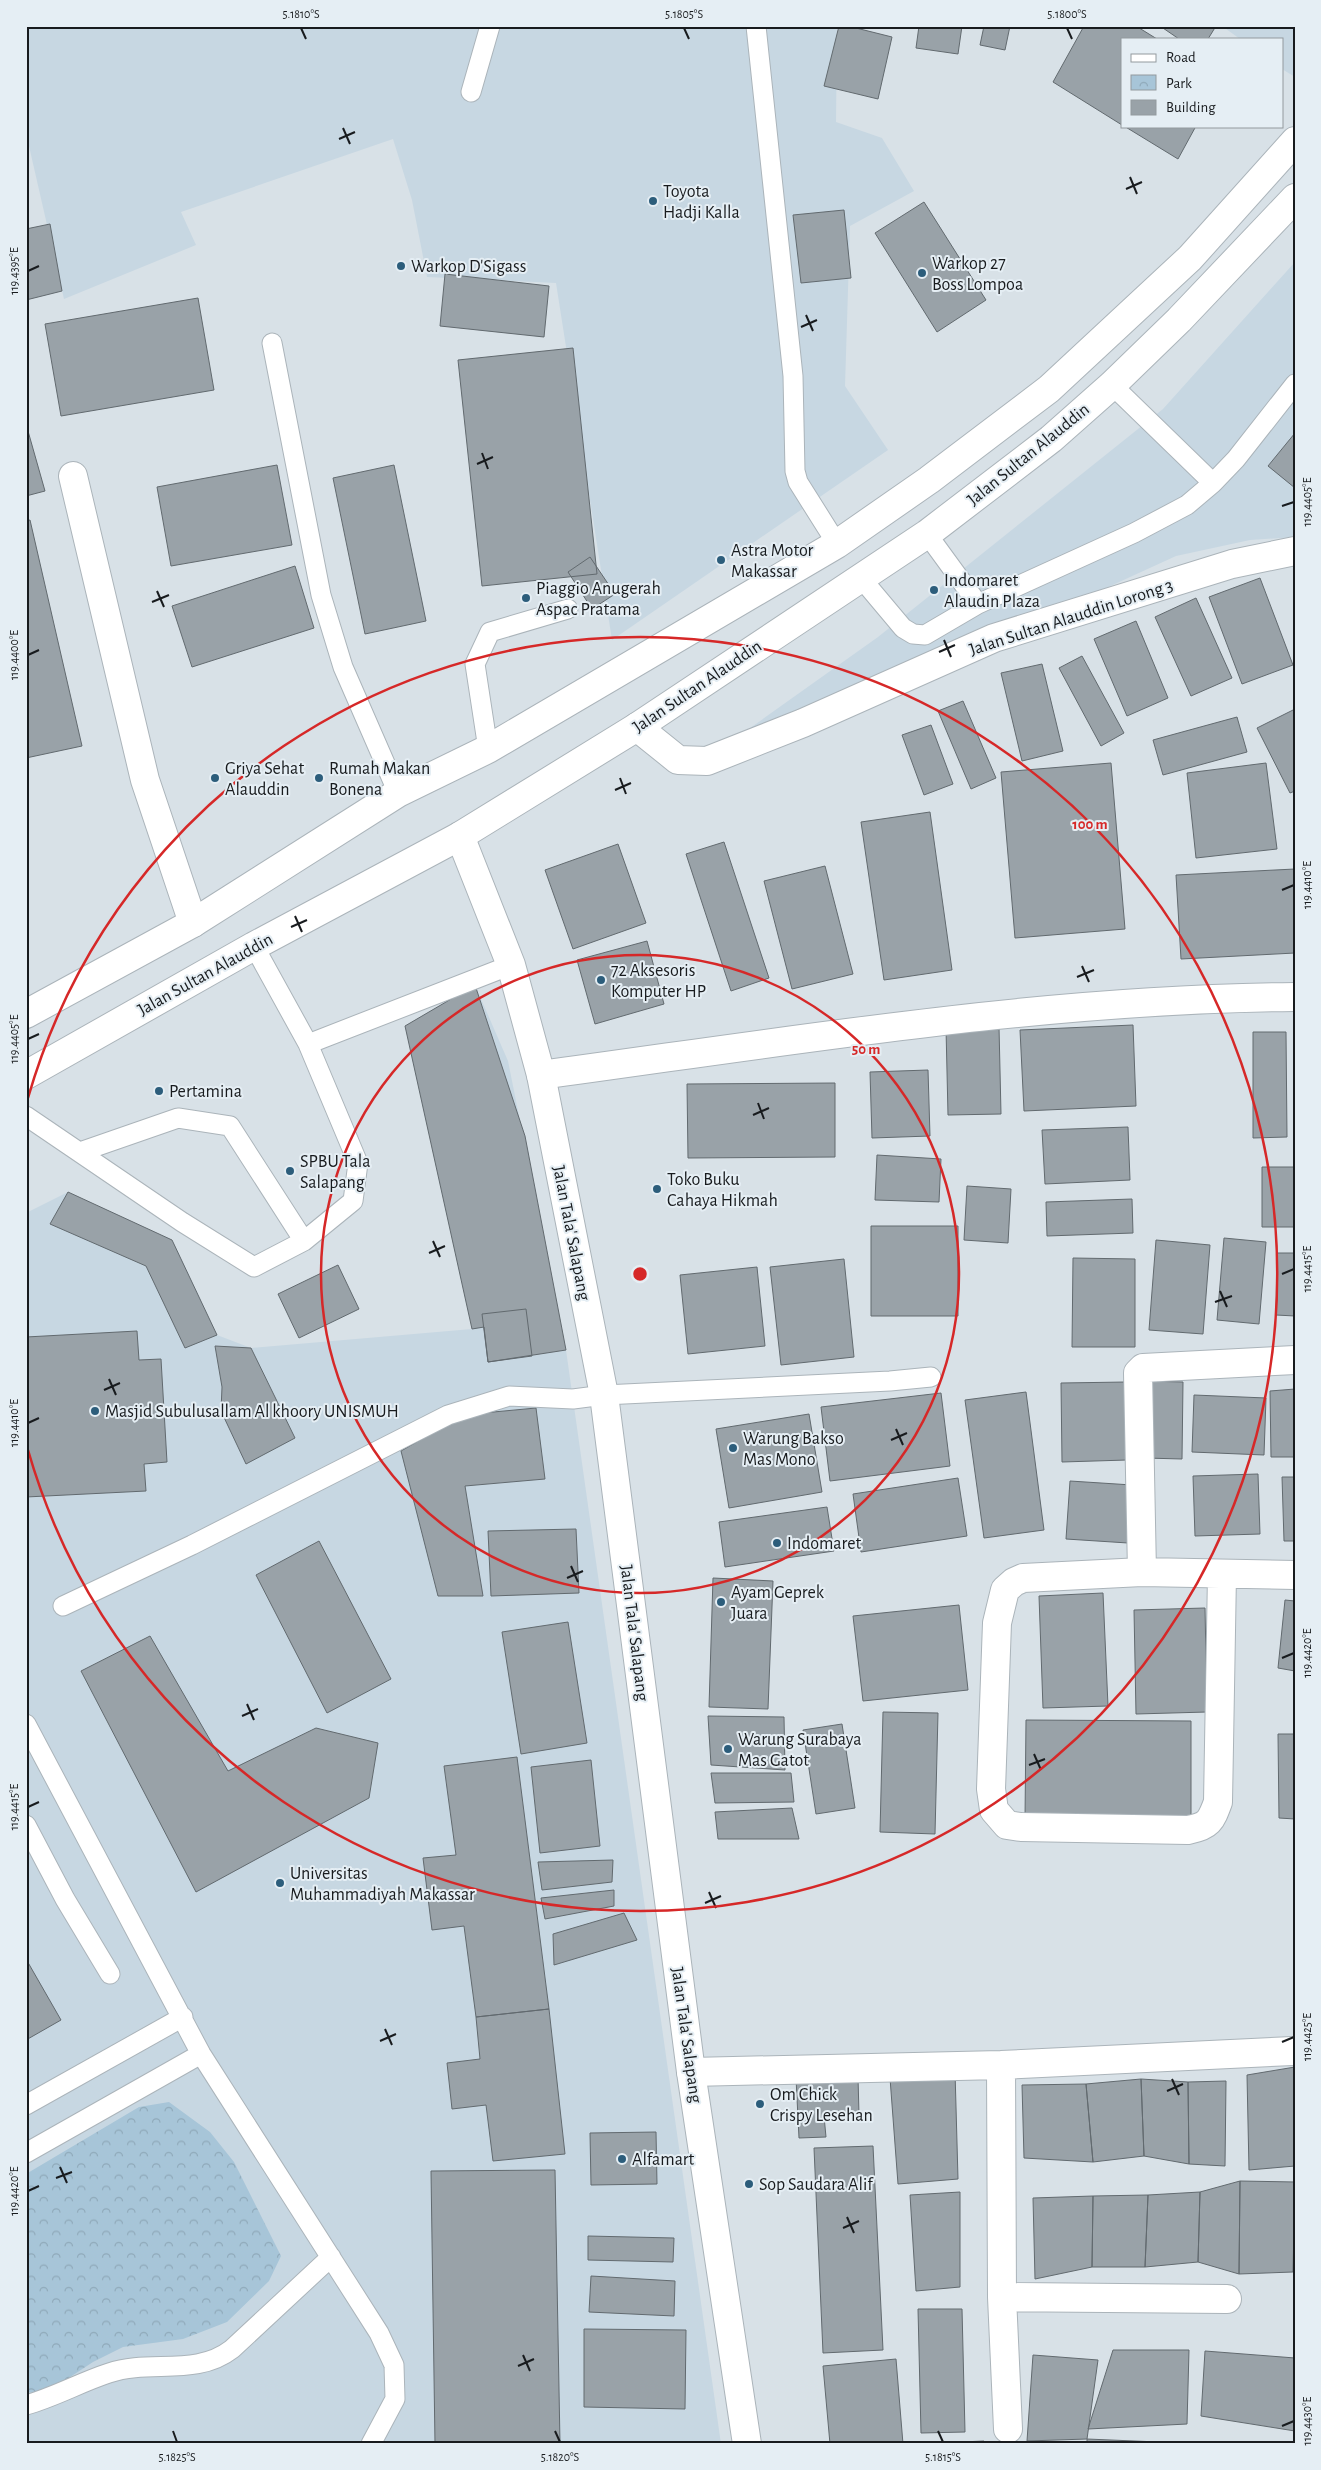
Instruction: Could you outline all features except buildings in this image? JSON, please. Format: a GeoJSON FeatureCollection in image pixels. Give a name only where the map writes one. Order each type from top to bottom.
{"type":"FeatureCollection","features":[{"type":"Feature","properties":{"kind":"main road"},"geometry":{"type":"LineString","coordinates":[[26,1014],[193,923],[398,793],[488,749],[836,544],[929,480],[1049,389],[1190,258],[1295,141]]}},
{"type":"Feature","properties":{"kind":"main road","name":"Jalan Sultan Alauddin"},"geometry":{"type":"LineString","coordinates":[[26,1075],[254,946],[460,836],[637,727],[927,534],[1051,439],[1112,385],[1179,320],[1295,198]]}},
{"type":"Feature","properties":{"kind":"main road"},"geometry":{"type":"LineString","coordinates":[[73,476],[145,780],[193,923]]}},
{"type":"Feature","properties":{"kind":"main road"},"geometry":{"type":"LineString","coordinates":[[836,544],[861,578]]}},
{"type":"Feature","properties":{"kind":"main road","name":"Jalan Sultan Alauddin Lorong 3"},"geometry":{"type":"LineString","coordinates":[[637,727],[678,760],[707,761],[803,723],[994,638],[1232,564],[1295,551]]}},
{"type":"Feature","properties":{"kind":"main road","name":"Jalan Tala' Salapang"},"geometry":{"type":"LineString","coordinates":[[460,836],[511,965],[541,1075],[604,1395],[691,2072],[748,2444]]}},
{"type":"Feature","properties":{"kind":"main road"},"geometry":{"type":"LineString","coordinates":[[541,1075],[985,1015],[1212,998],[1295,997]]}},
{"type":"Feature","properties":{"kind":"main road"},"geometry":{"type":"LineString","coordinates":[[1142,1572],[1138,1373],[1140,1370],[1143,1368],[1295,1360]]}},
{"type":"Feature","properties":{"kind":"main road"},"geometry":{"type":"LineString","coordinates":[[1222,1574],[1218,1802],[1209,1822],[1203,1827],[1188,1830],[1020,1827],[1007,1825],[994,1810],[991,1789],[997,1623],[1005,1590],[1014,1582],[1024,1578],[1142,1572],[1295,1575]]}},
{"type":"Feature","properties":{"kind":"main road"},"geometry":{"type":"LineString","coordinates":[[691,2072],[1001,2065],[1293,2051]]}},
{"type":"Feature","properties":{"kind":"main road"},"geometry":{"type":"LineString","coordinates":[[1001,2065],[1002,2297],[1008,2429]]}},
{"type":"Feature","properties":{"kind":"main road"},"geometry":{"type":"LineString","coordinates":[[1002,2297],[1227,2299]]}},
{"type":"Feature","properties":{"kind":"lane"},"geometry":{"type":"LineString","coordinates":[[471,92],[490,26]]}},
{"type":"Feature","properties":{"kind":"lane"},"geometry":{"type":"LineString","coordinates":[[756,26],[792,376],[795,471],[798,482],[836,544]]}},
{"type":"Feature","properties":{"kind":"lane"},"geometry":{"type":"LineString","coordinates":[[272,343],[321,595],[343,667],[398,793]]}},
{"type":"Feature","properties":{"kind":"lane"},"geometry":{"type":"LineString","coordinates":[[861,578],[902,628],[913,634],[926,635],[978,604],[1134,533],[1188,505],[1236,459],[1295,384]]}},
{"type":"Feature","properties":{"kind":"lane"},"geometry":{"type":"LineString","coordinates":[[1112,385],[1213,483]]}},
{"type":"Feature","properties":{"kind":"lane"},"geometry":{"type":"LineString","coordinates":[[927,534],[978,604]]}},
{"type":"Feature","properties":{"kind":"lane"},"geometry":{"type":"LineString","coordinates":[[488,749],[475,664],[490,632],[568,609]]}},
{"type":"Feature","properties":{"kind":"lane"},"geometry":{"type":"LineString","coordinates":[[26,1116],[182,1222],[254,1267],[304,1241],[353,1201],[358,1163],[308,1044],[254,946]]}},
{"type":"Feature","properties":{"kind":"lane"},"geometry":{"type":"LineString","coordinates":[[308,1044],[511,965]]}},
{"type":"Feature","properties":{"kind":"lane"},"geometry":{"type":"LineString","coordinates":[[80,1152],[178,1118],[230,1126],[304,1241]]}},
{"type":"Feature","properties":{"kind":"lane"},"geometry":{"type":"LineString","coordinates":[[63,1606],[192,1545],[448,1415],[510,1396],[573,1399],[604,1395],[890,1381],[930,1377]]}},
{"type":"Feature","properties":{"kind":"lane"},"geometry":{"type":"LineString","coordinates":[[26,1724],[201,2054],[379,2333],[394,2365],[395,2399],[371,2444]]}},
{"type":"Feature","properties":{"kind":"lane"},"geometry":{"type":"LineString","coordinates":[[26,1825],[65,1899],[110,1974]]}},
{"type":"Feature","properties":{"kind":"lane"},"geometry":{"type":"LineString","coordinates":[[26,2105],[183,2017]]}},
{"type":"Feature","properties":{"kind":"lane"},"geometry":{"type":"LineString","coordinates":[[26,2153],[201,2054]]}},
{"type":"Feature","properties":{"kind":"lane"},"geometry":{"type":"LineString","coordinates":[[26,2405],[51,2398],[109,2372],[136,2368],[197,2364],[216,2359],[232,2349],[331,2258]]}},
{"type":"Feature","properties":{"kind":"shaded area"},"geometry":{"type":"Polygon","coordinates":[[[26,26],[837,26],[836,122],[882,138],[914,191],[850,226],[845,386],[888,450],[612,640],[556,283],[427,277],[412,200],[393,139],[181,212],[196,245],[64,299],[26,133],[26,26]]]}},
{"type":"Feature","properties":{"kind":"shaded area"},"geometry":{"type":"Polygon","coordinates":[[[1222,26],[1295,26],[1295,77],[1284,70],[1284,38],[1239,38],[1222,26]]]}},
{"type":"Feature","properties":{"kind":"shaded area"},"geometry":{"type":"Polygon","coordinates":[[[1295,262],[1295,537],[1250,540],[1176,556],[962,654],[708,758],[878,637],[1163,409],[1295,262]]]}},
{"type":"Feature","properties":{"kind":"shaded area","name":"Universitas Muhammadiyah Makassar"},"geometry":{"type":"Polygon","coordinates":[[[475,985],[508,1061],[566,1350],[721,2444],[26,2444],[26,1213],[68,1192],[172,1240],[217,1335],[251,1348],[472,1329],[405,1026],[475,985]]]}},
{"type":"Feature","properties":{"kind":"green space"},"geometry":{"type":"Polygon","coordinates":[[[169,2102],[210,2132],[234,2162],[281,2256],[269,2281],[227,2322],[183,2339],[123,2347],[93,2362],[61,2383],[34,2393],[26,2392],[26,2174],[139,2107],[169,2102]]]}},
{"type":"Feature","properties":{"kind":"place","name":"Toyota Hadji Kalla"},"geometry":{"type":"Point","coordinates":[653,201]}},
{"type":"Feature","properties":{"kind":"place","name":"Warkop D'Sigass"},"geometry":{"type":"Point","coordinates":[401,266]}},
{"type":"Feature","properties":{"kind":"place","name":"Warkop 27 Boss Lompoa"},"geometry":{"type":"Point","coordinates":[922,273]}},
{"type":"Feature","properties":{"kind":"place","name":"Astra Motor Makassar"},"geometry":{"type":"Point","coordinates":[721,560]}},
{"type":"Feature","properties":{"kind":"place","name":"Indomaret Alaudin Plaza"},"geometry":{"type":"Point","coordinates":[934,590]}},
{"type":"Feature","properties":{"kind":"place","name":"Piaggio Anugerah Aspac Pratama"},"geometry":{"type":"Point","coordinates":[526,598]}},
{"type":"Feature","properties":{"kind":"place","name":"Griya Sehat Alauddin"},"geometry":{"type":"Point","coordinates":[215,778]}},
{"type":"Feature","properties":{"kind":"place","name":"Rumah Makan Bonena"},"geometry":{"type":"Point","coordinates":[319,778]}},
{"type":"Feature","properties":{"kind":"place","name":"72 Aksesoris Komputer HP"},"geometry":{"type":"Point","coordinates":[601,980]}},
{"type":"Feature","properties":{"kind":"place","name":"Pertamina"},"geometry":{"type":"Point","coordinates":[159,1091]}},
{"type":"Feature","properties":{"kind":"place","name":"SPBU Tala Salapang"},"geometry":{"type":"Point","coordinates":[290,1171]}},
{"type":"Feature","properties":{"kind":"place","name":"Toko Buku Cahaya Hikmah"},"geometry":{"type":"Point","coordinates":[657,1189]}},
{"type":"Feature","properties":{"kind":"place","name":"Masjid Subulusallam Al khoory UNISMUH"},"geometry":{"type":"Point","coordinates":[95,1411]}},
{"type":"Feature","properties":{"kind":"place","name":"Warung Bakso Mas Mono"},"geometry":{"type":"Point","coordinates":[733,1448]}},
{"type":"Feature","properties":{"kind":"place","name":"Indomaret"},"geometry":{"type":"Point","coordinates":[777,1543]}},
{"type":"Feature","properties":{"kind":"place","name":"Ayam Geprek Juara"},"geometry":{"type":"Point","coordinates":[721,1602]}},
{"type":"Feature","properties":{"kind":"place","name":"Warung Surabaya Mas Gatot"},"geometry":{"type":"Point","coordinates":[728,1749]}},
{"type":"Feature","properties":{"kind":"place","name":"Universitas Muhammadiyah Makassar"},"geometry":{"type":"Point","coordinates":[280,1883]}},
{"type":"Feature","properties":{"kind":"place","name":"Om Chick Crispy Lesehan"},"geometry":{"type":"Point","coordinates":[760,2104]}},
{"type":"Feature","properties":{"kind":"place","name":"Alfamart"},"geometry":{"type":"Point","coordinates":[622,2159]}},
{"type":"Feature","properties":{"kind":"place","name":"Sop Saudara Alif"},"geometry":{"type":"Point","coordinates":[749,2184]}}]}
